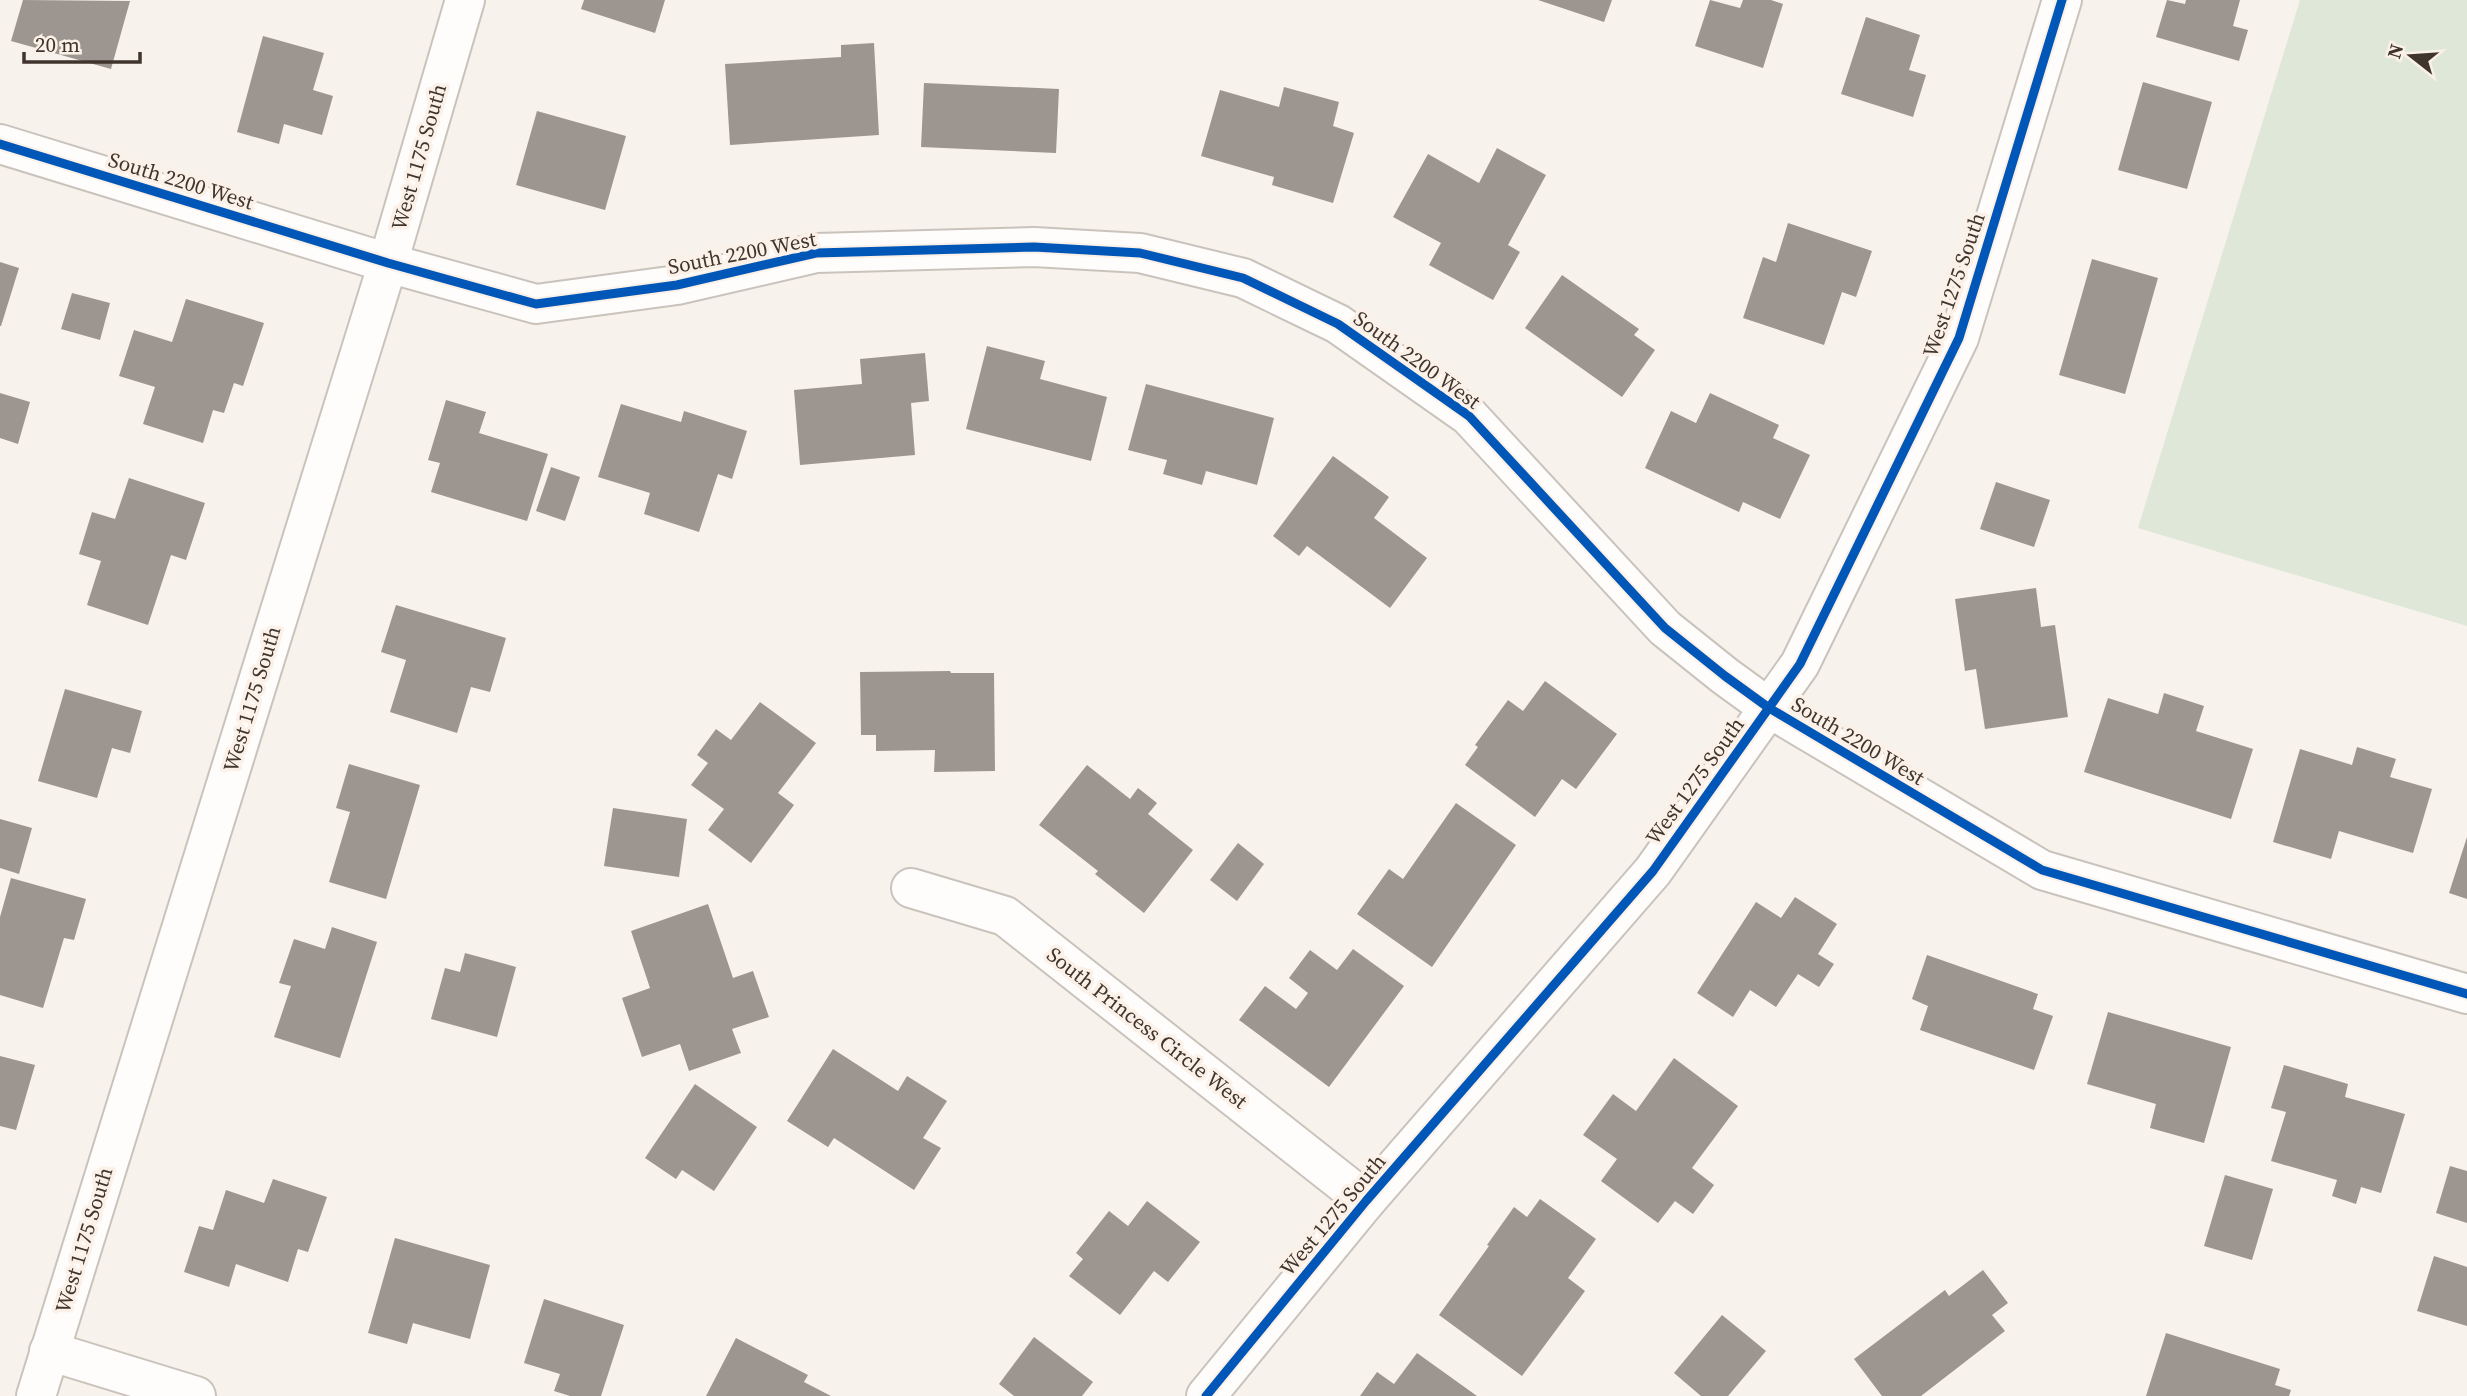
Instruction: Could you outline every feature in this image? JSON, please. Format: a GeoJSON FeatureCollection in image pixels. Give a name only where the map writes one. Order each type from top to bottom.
{"type":"FeatureCollection","features":[{"type":"Feature","properties":{"kind":"street","name":"West 1175 South"},"geometry":{"type":"LineString","coordinates":[[36,1396],[388,263],[465,0]]}},
{"type":"Feature","properties":{"kind":"street","name":"West 1275 South"},"geometry":{"type":"LineString","coordinates":[[1206,1396],[1366,1201],[1653,870],[1800,664],[1959,338],[2062,0]]}},
{"type":"Feature","properties":{"kind":"street","name":"South 2200 West"},"geometry":{"type":"LineString","coordinates":[[0,144],[388,263],[536,304],[677,285],[816,253],[1034,247],[1140,253],[1243,278],[1338,324],[1469,416],[1665,628],[1769,708],[2042,870],[2467,994]]}},
{"type":"Feature","properties":{"kind":"street","name":"South Princess Circle West"},"geometry":{"type":"LineString","coordinates":[[911,888],[1005,916],[1366,1201]]}},
{"type":"Feature","properties":{"kind":"street"},"geometry":{"type":"LineString","coordinates":[[49,1352],[196,1396]]}},
{"type":"Feature","properties":{"kind":"green space"},"geometry":{"type":"Polygon","coordinates":[[[2300,0],[2467,0],[2467,626],[2138,528],[2300,0]]]}},
{"type":"Feature","properties":{"kind":"building"},"geometry":{"type":"Polygon","coordinates":[[[23,0],[130,1],[111,69],[11,41],[23,0]]]}},
{"type":"Feature","properties":{"kind":"building"},"geometry":{"type":"Polygon","coordinates":[[[584,0],[665,0],[655,33],[581,9],[584,0]]]}},
{"type":"Feature","properties":{"kind":"building"},"geometry":{"type":"Polygon","coordinates":[[[1538,0],[1612,0],[1604,22],[1538,0]]]}},
{"type":"Feature","properties":{"kind":"building"},"geometry":{"type":"Polygon","coordinates":[[[1710,0],[1740,8],[1743,0],[1771,0],[1783,4],[1763,68],[1695,46],[1710,0]]]}},
{"type":"Feature","properties":{"kind":"building"},"geometry":{"type":"Polygon","coordinates":[[[2167,0],[2185,4],[2186,0],[2240,0],[2233,26],[2248,30],[2239,61],[2156,37],[2167,0]]]}},
{"type":"Feature","properties":{"kind":"building"},"geometry":{"type":"Polygon","coordinates":[[[1866,17],[1920,35],[1909,70],[1926,75],[1913,117],[1841,94],[1866,17]]]}},
{"type":"Feature","properties":{"kind":"building"},"geometry":{"type":"Polygon","coordinates":[[[263,36],[324,53],[313,90],[333,96],[322,135],[284,124],[279,144],[237,132],[263,36]]]}},
{"type":"Feature","properties":{"kind":"building"},"geometry":{"type":"Polygon","coordinates":[[[874,43],[879,135],[730,145],[725,64],[841,57],[841,45],[874,43]]]}},
{"type":"Feature","properties":{"kind":"building"},"geometry":{"type":"Polygon","coordinates":[[[2143,82],[2212,102],[2187,189],[2118,170],[2143,82]]]}},
{"type":"Feature","properties":{"kind":"building"},"geometry":{"type":"Polygon","coordinates":[[[924,83],[1059,89],[1056,153],[921,147],[924,83]]]}},
{"type":"Feature","properties":{"kind":"building"},"geometry":{"type":"Polygon","coordinates":[[[1284,87],[1339,102],[1333,126],[1354,133],[1333,203],[1272,185],[1274,177],[1201,156],[1220,90],[1279,107],[1284,87]]]}},
{"type":"Feature","properties":{"kind":"building"},"geometry":{"type":"Polygon","coordinates":[[[537,111],[626,136],[605,210],[516,185],[537,111]]]}},
{"type":"Feature","properties":{"kind":"building"},"geometry":{"type":"Polygon","coordinates":[[[1497,148],[1546,175],[1508,245],[1520,252],[1493,300],[1429,265],[1441,243],[1393,217],[1428,154],[1479,183],[1497,148]]]}},
{"type":"Feature","properties":{"kind":"building"},"geometry":{"type":"Polygon","coordinates":[[[1788,223],[1872,251],[1856,297],[1842,292],[1824,345],[1743,318],[1763,257],[1776,262],[1788,223]]]}},
{"type":"Feature","properties":{"kind":"building"},"geometry":{"type":"Polygon","coordinates":[[[2092,259],[2158,278],[2125,394],[2059,375],[2092,259]]]}},
{"type":"Feature","properties":{"kind":"building"},"geometry":{"type":"Polygon","coordinates":[[[0,262],[19,268],[1,326],[0,326],[0,262]]]}},
{"type":"Feature","properties":{"kind":"building"},"geometry":{"type":"Polygon","coordinates":[[[1562,275],[1639,329],[1634,335],[1655,350],[1622,397],[1525,328],[1562,275]]]}},
{"type":"Feature","properties":{"kind":"building"},"geometry":{"type":"Polygon","coordinates":[[[72,293],[110,303],[100,340],[61,329],[72,293]]]}},
{"type":"Feature","properties":{"kind":"building"},"geometry":{"type":"Polygon","coordinates":[[[186,299],[264,323],[243,386],[234,383],[224,413],[213,410],[203,443],[143,424],[155,387],[119,376],[134,330],[172,342],[186,299]]]}},
{"type":"Feature","properties":{"kind":"building"},"geometry":{"type":"Polygon","coordinates":[[[987,346],[1045,361],[1040,379],[1107,397],[1091,461],[966,429],[987,346]]]}},
{"type":"Feature","properties":{"kind":"building"},"geometry":{"type":"Polygon","coordinates":[[[925,353],[929,401],[911,403],[915,455],[800,465],[794,390],[862,384],[860,359],[925,353]]]}},
{"type":"Feature","properties":{"kind":"building"},"geometry":{"type":"Polygon","coordinates":[[[1146,384],[1274,418],[1257,485],[1206,471],[1202,485],[1163,474],[1167,460],[1128,450],[1146,384]]]}},
{"type":"Feature","properties":{"kind":"building"},"geometry":{"type":"Polygon","coordinates":[[[0,393],[30,402],[18,444],[0,438],[0,393]]]}},
{"type":"Feature","properties":{"kind":"building"},"geometry":{"type":"Polygon","coordinates":[[[1710,393],[1779,425],[1773,438],[1810,455],[1780,519],[1743,502],[1739,512],[1645,468],[1671,411],[1696,423],[1710,393]]]}},
{"type":"Feature","properties":{"kind":"building"},"geometry":{"type":"Polygon","coordinates":[[[446,400],[486,412],[479,433],[548,454],[527,521],[431,492],[440,463],[428,460],[446,400]]]}},
{"type":"Feature","properties":{"kind":"building"},"geometry":{"type":"Polygon","coordinates":[[[621,404],[681,422],[684,411],[747,431],[732,479],[718,474],[699,532],[644,514],[650,493],[598,477],[621,404]]]}},
{"type":"Feature","properties":{"kind":"building"},"geometry":{"type":"Polygon","coordinates":[[[1333,456],[1389,497],[1374,518],[1427,558],[1390,608],[1307,546],[1299,556],[1273,536],[1333,456]]]}},
{"type":"Feature","properties":{"kind":"building"},"geometry":{"type":"Polygon","coordinates":[[[551,467],[580,477],[565,521],[536,511],[551,467]]]}},
{"type":"Feature","properties":{"kind":"building"},"geometry":{"type":"Polygon","coordinates":[[[129,478],[205,503],[186,560],[171,555],[148,625],[87,605],[101,561],[79,554],[92,512],[115,519],[129,478]]]}},
{"type":"Feature","properties":{"kind":"building"},"geometry":{"type":"Polygon","coordinates":[[[1996,482],[2050,500],[2034,547],[1980,529],[1996,482]]]}},
{"type":"Feature","properties":{"kind":"building"},"geometry":{"type":"Polygon","coordinates":[[[2036,588],[2041,627],[2055,625],[2068,717],[1985,729],[1976,669],[1965,671],[1955,599],[2036,588]]]}},
{"type":"Feature","properties":{"kind":"building"},"geometry":{"type":"Polygon","coordinates":[[[396,605],[506,638],[490,692],[471,687],[457,733],[390,712],[406,660],[381,652],[396,605]]]}},
{"type":"Feature","properties":{"kind":"building"},"geometry":{"type":"Polygon","coordinates":[[[860,672],[994,673],[995,771],[934,772],[935,750],[876,751],[876,735],[861,735],[860,672]]]}},
{"type":"Feature","properties":{"kind":"building"},"geometry":{"type":"Polygon","coordinates":[[[1545,681],[1617,734],[1576,789],[1562,779],[1535,817],[1465,765],[1478,747],[1475,745],[1508,700],[1523,711],[1545,681]]]}},
{"type":"Feature","properties":{"kind":"building"},"geometry":{"type":"Polygon","coordinates":[[[65,689],[142,711],[130,753],[112,748],[97,798],[38,781],[65,689]]]}},
{"type":"Feature","properties":{"kind":"building"},"geometry":{"type":"Polygon","coordinates":[[[2164,693],[2204,706],[2196,731],[2253,749],[2231,819],[2084,772],[2108,698],[2158,714],[2164,693]]]}},
{"type":"Feature","properties":{"kind":"building"},"geometry":{"type":"Polygon","coordinates":[[[760,702],[816,743],[778,793],[794,805],[751,863],[708,830],[724,809],[691,785],[708,763],[697,755],[716,729],[731,740],[760,702]]]}},
{"type":"Feature","properties":{"kind":"building"},"geometry":{"type":"Polygon","coordinates":[[[2357,747],[2396,759],[2390,777],[2432,789],[2413,853],[2339,831],[2331,859],[2273,842],[2300,749],[2352,765],[2357,747]]]}},
{"type":"Feature","properties":{"kind":"building"},"geometry":{"type":"Polygon","coordinates":[[[349,764],[420,785],[386,899],[329,882],[350,812],[336,808],[349,764]]]}},
{"type":"Feature","properties":{"kind":"building"},"geometry":{"type":"Polygon","coordinates":[[[1087,765],[1130,799],[1138,788],[1157,803],[1148,814],[1193,850],[1144,913],[1095,874],[1098,871],[1039,825],[1087,765]]]}},
{"type":"Feature","properties":{"kind":"building"},"geometry":{"type":"Polygon","coordinates":[[[1456,803],[1516,845],[1432,967],[1357,914],[1389,869],[1403,879],[1456,803]]]}},
{"type":"Feature","properties":{"kind":"building"},"geometry":{"type":"Polygon","coordinates":[[[613,808],[687,819],[679,877],[604,866],[613,808]]]}},
{"type":"Feature","properties":{"kind":"building"},"geometry":{"type":"Polygon","coordinates":[[[0,819],[32,828],[19,874],[0,868],[0,819]]]}},
{"type":"Feature","properties":{"kind":"building"},"geometry":{"type":"Polygon","coordinates":[[[2467,837],[2467,899],[2449,893],[2467,837]]]}},
{"type":"Feature","properties":{"kind":"building"},"geometry":{"type":"Polygon","coordinates":[[[1238,843],[1264,864],[1237,901],[1210,880],[1238,843]]]}},
{"type":"Feature","properties":{"kind":"building"},"geometry":{"type":"Polygon","coordinates":[[[11,878],[86,899],[74,940],[64,938],[43,1008],[0,995],[0,917],[11,878]]]}},
{"type":"Feature","properties":{"kind":"building"},"geometry":{"type":"Polygon","coordinates":[[[1795,897],[1837,924],[1818,954],[1834,964],[1819,987],[1798,974],[1776,1007],[1750,990],[1733,1017],[1697,993],[1756,902],[1781,918],[1795,897]]]}},
{"type":"Feature","properties":{"kind":"building"},"geometry":{"type":"Polygon","coordinates":[[[708,904],[733,978],[753,971],[769,1017],[732,1029],[741,1053],[689,1071],[680,1044],[642,1057],[622,998],[650,988],[631,931],[708,904]]]}},
{"type":"Feature","properties":{"kind":"building"},"geometry":{"type":"Polygon","coordinates":[[[332,927],[377,942],[340,1058],[274,1037],[291,986],[279,983],[294,939],[325,949],[332,927]]]}},
{"type":"Feature","properties":{"kind":"building"},"geometry":{"type":"Polygon","coordinates":[[[1353,949],[1404,986],[1329,1087],[1239,1020],[1265,986],[1296,1009],[1308,993],[1289,978],[1310,950],[1337,970],[1353,949]]]}},
{"type":"Feature","properties":{"kind":"building"},"geometry":{"type":"Polygon","coordinates":[[[465,953],[516,967],[497,1037],[431,1019],[445,968],[460,972],[465,953]]]}},
{"type":"Feature","properties":{"kind":"building"},"geometry":{"type":"Polygon","coordinates":[[[1927,955],[2038,994],[2033,1009],[2053,1016],[2034,1070],[1920,1030],[1928,1006],[1912,999],[1927,955]]]}},
{"type":"Feature","properties":{"kind":"building"},"geometry":{"type":"Polygon","coordinates":[[[2108,1012],[2231,1047],[2204,1143],[2150,1128],[2156,1104],[2087,1084],[2108,1012]]]}},
{"type":"Feature","properties":{"kind":"building"},"geometry":{"type":"Polygon","coordinates":[[[833,1049],[898,1091],[907,1076],[947,1101],[923,1138],[941,1148],[914,1190],[834,1138],[828,1147],[787,1121],[833,1049]]]}},
{"type":"Feature","properties":{"kind":"building"},"geometry":{"type":"Polygon","coordinates":[[[0,1056],[35,1065],[16,1130],[0,1126],[0,1056]]]}},
{"type":"Feature","properties":{"kind":"building"},"geometry":{"type":"Polygon","coordinates":[[[1674,1058],[1738,1106],[1692,1168],[1714,1185],[1693,1214],[1675,1201],[1658,1223],[1601,1181],[1617,1159],[1583,1135],[1613,1094],[1636,1111],[1674,1058]]]}},
{"type":"Feature","properties":{"kind":"building"},"geometry":{"type":"Polygon","coordinates":[[[2284,1065],[2348,1084],[2345,1097],[2405,1114],[2381,1193],[2361,1187],[2356,1204],[2332,1196],[2337,1180],[2271,1161],[2286,1112],[2271,1108],[2284,1065]]]}},
{"type":"Feature","properties":{"kind":"building"},"geometry":{"type":"Polygon","coordinates":[[[695,1084],[757,1127],[714,1191],[682,1170],[676,1179],[645,1158],[695,1084]]]}},
{"type":"Feature","properties":{"kind":"building"},"geometry":{"type":"Polygon","coordinates":[[[2450,1166],[2467,1171],[2467,1223],[2436,1213],[2450,1166]]]}},
{"type":"Feature","properties":{"kind":"building"},"geometry":{"type":"Polygon","coordinates":[[[2225,1175],[2273,1189],[2252,1260],[2204,1246],[2225,1175]]]}},
{"type":"Feature","properties":{"kind":"building"},"geometry":{"type":"Polygon","coordinates":[[[273,1179],[327,1197],[308,1252],[298,1249],[288,1282],[236,1264],[229,1287],[184,1272],[199,1226],[213,1230],[226,1190],[264,1203],[273,1179]]]}},
{"type":"Feature","properties":{"kind":"building"},"geometry":{"type":"Polygon","coordinates":[[[1540,1199],[1596,1239],[1568,1278],[1585,1291],[1522,1376],[1439,1315],[1514,1207],[1527,1217],[1540,1199]]]}},
{"type":"Feature","properties":{"kind":"building"},"geometry":{"type":"Polygon","coordinates":[[[1147,1201],[1200,1242],[1168,1282],[1154,1271],[1120,1315],[1069,1276],[1083,1259],[1076,1253],[1109,1211],[1128,1226],[1147,1201]]]}},
{"type":"Feature","properties":{"kind":"building"},"geometry":{"type":"Polygon","coordinates":[[[395,1238],[490,1265],[470,1339],[413,1323],[407,1344],[368,1333],[395,1238]]]}},
{"type":"Feature","properties":{"kind":"building"},"geometry":{"type":"Polygon","coordinates":[[[2434,1256],[2467,1267],[2467,1326],[2417,1311],[2434,1256]]]}},
{"type":"Feature","properties":{"kind":"building"},"geometry":{"type":"Polygon","coordinates":[[[1983,1270],[2008,1303],[1992,1315],[2005,1331],[1921,1396],[1882,1396],[1854,1359],[1945,1290],[1949,1296],[1983,1270]]]}},
{"type":"Feature","properties":{"kind":"building"},"geometry":{"type":"Polygon","coordinates":[[[544,1299],[624,1325],[601,1396],[570,1396],[554,1391],[560,1374],[524,1363],[544,1299]]]}},
{"type":"Feature","properties":{"kind":"building"},"geometry":{"type":"Polygon","coordinates":[[[1722,1315],[1766,1351],[1728,1396],[1701,1396],[1674,1373],[1722,1315]]]}},
{"type":"Feature","properties":{"kind":"building"},"geometry":{"type":"Polygon","coordinates":[[[2166,1333],[2280,1369],[2275,1385],[2291,1390],[2289,1396],[2146,1396],[2166,1333]]]}},
{"type":"Feature","properties":{"kind":"building"},"geometry":{"type":"Polygon","coordinates":[[[1034,1337],[1093,1382],[1082,1396],[1014,1396],[999,1384],[1034,1337]]]}},
{"type":"Feature","properties":{"kind":"building"},"geometry":{"type":"Polygon","coordinates":[[[736,1338],[808,1375],[804,1382],[831,1396],[706,1396],[736,1338]]]}},
{"type":"Feature","properties":{"kind":"building"},"geometry":{"type":"Polygon","coordinates":[[[1417,1353],[1477,1396],[1360,1396],[1377,1372],[1394,1384],[1417,1353]]]}},
{"type":"Feature","properties":{"kind":"cycle path"},"geometry":{"type":"LineString","coordinates":[[1206,1396],[1366,1201],[1653,871],[1800,664],[1959,338],[2062,0]]}},
{"type":"Feature","properties":{"kind":"cycle path"},"geometry":{"type":"LineString","coordinates":[[0,144],[388,263],[536,304],[677,285],[816,253],[1034,247],[1140,253],[1243,278],[1338,324],[1469,416],[1665,628],[1725,676],[1769,708],[2042,870],[2467,994]]}}]}
